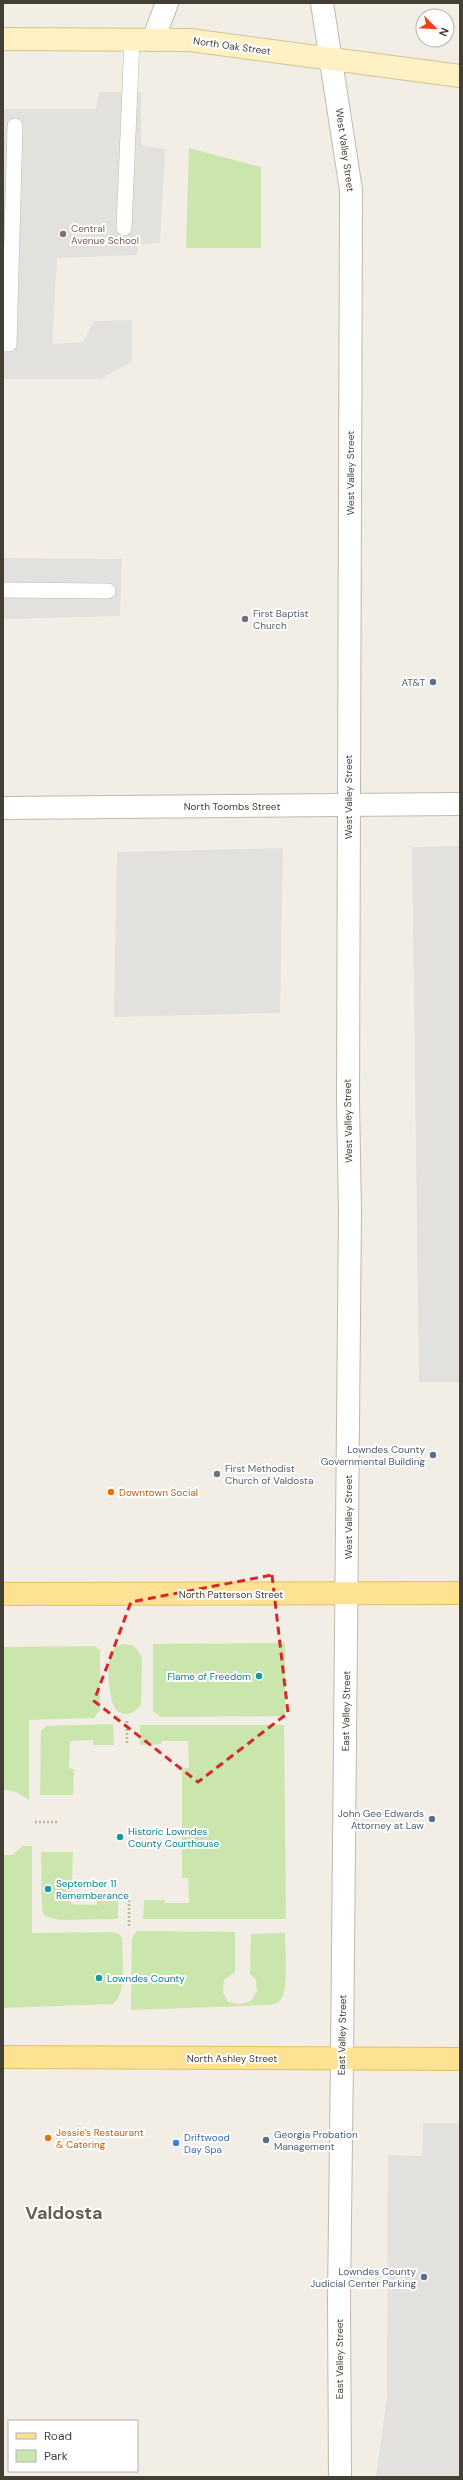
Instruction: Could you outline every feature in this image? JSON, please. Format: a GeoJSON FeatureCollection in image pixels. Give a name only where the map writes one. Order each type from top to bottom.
{"type":"FeatureCollection","features":[{"type":"Feature","properties":{"kind":"main road","name":"North Oak Street"},"geometry":{"type":"LineString","coordinates":[[3,39],[190,40],[332,61],[460,76]]}},
{"type":"Feature","properties":{"kind":"main road","name":"North Patterson Street"},"geometry":{"type":"LineString","coordinates":[[3,1594],[460,1593]]}},
{"type":"Feature","properties":{"kind":"main road","name":"North Ashley Street"},"geometry":{"type":"LineString","coordinates":[[3,2057],[342,2058],[460,2060]]}},
{"type":"Feature","properties":{"kind":"street"},"geometry":{"type":"LineString","coordinates":[[142,40],[167,3]]}},
{"type":"Feature","properties":{"kind":"street","name":"West Valley Street"},"geometry":{"type":"LineString","coordinates":[[322,3],[351,190],[348,805],[348,1101],[350,1220],[347,1593]]}},
{"type":"Feature","properties":{"kind":"street","name":"North Toombs Street"},"geometry":{"type":"LineString","coordinates":[[3,808],[460,804]]}},
{"type":"Feature","properties":{"kind":"street","name":"East Valley Street"},"geometry":{"type":"LineString","coordinates":[[340,2477],[338,2297],[347,1593]]}},
{"type":"Feature","properties":{"kind":"lane"},"geometry":{"type":"LineString","coordinates":[[124,228],[142,40]]}},
{"type":"Feature","properties":{"kind":"lane"},"geometry":{"type":"LineString","coordinates":[[3,344],[9,344],[15,126]]}},
{"type":"Feature","properties":{"kind":"lane"},"geometry":{"type":"LineString","coordinates":[[3,590],[108,591]]}},
{"type":"Feature","properties":{"kind":"path"},"geometry":{"type":"LineString","coordinates":[[127,1721],[127,1745]]}},
{"type":"Feature","properties":{"kind":"path"},"geometry":{"type":"LineString","coordinates":[[35,1822],[59,1822]]}},
{"type":"Feature","properties":{"kind":"path"},"geometry":{"type":"LineString","coordinates":[[129,1900],[130,1927]]}},
{"type":"Feature","properties":{"kind":"highlighted area"},"geometry":{"type":"Polygon","coordinates":[[[272,1575],[288,1713],[198,1782],[94,1701],[131,1602],[272,1575]]]}},
{"type":"Feature","properties":{"kind":"green space"},"geometry":{"type":"Polygon","coordinates":[[[189,148],[261,167],[261,248],[186,248],[189,148]]]}},
{"type":"Feature","properties":{"kind":"green space"},"geometry":{"type":"Polygon","coordinates":[[[285,1643],[285,1716],[161,1717],[153,1711],[153,1644],[285,1643]]]}},
{"type":"Feature","properties":{"kind":"green space"},"geometry":{"type":"Polygon","coordinates":[[[123,1644],[133,1645],[142,1657],[141,1705],[133,1712],[127,1714],[117,1711],[114,1707],[109,1683],[109,1659],[113,1650],[123,1644]]]}},
{"type":"Feature","properties":{"kind":"green space"},"geometry":{"type":"Polygon","coordinates":[[[95,1646],[100,1650],[100,1710],[94,1718],[29,1720],[29,1800],[16,1792],[3,1789],[3,1647],[95,1646]]]}},
{"type":"Feature","properties":{"kind":"green space"},"geometry":{"type":"Polygon","coordinates":[[[113,1724],[114,1745],[93,1745],[93,1740],[70,1741],[69,1768],[74,1769],[73,1795],[40,1795],[41,1731],[46,1726],[113,1724]]]}},
{"type":"Feature","properties":{"kind":"green space"},"geometry":{"type":"Polygon","coordinates":[[[140,1725],[284,1725],[286,1919],[143,1919],[144,1900],[165,1900],[165,1903],[189,1903],[188,1878],[182,1878],[182,1769],[189,1768],[188,1741],[162,1741],[161,1744],[140,1745],[140,1725]]]}},
{"type":"Feature","properties":{"kind":"green space"},"geometry":{"type":"Polygon","coordinates":[[[23,1846],[32,1846],[32,1933],[111,1932],[119,1934],[122,1938],[123,1974],[121,1991],[113,2004],[3,2008],[3,1855],[12,1855],[23,1846]]]}},
{"type":"Feature","properties":{"kind":"green space"},"geometry":{"type":"Polygon","coordinates":[[[41,1852],[73,1852],[71,1904],[97,1905],[97,1900],[118,1900],[118,1919],[60,1920],[45,1916],[42,1911],[41,1852]]]}},
{"type":"Feature","properties":{"kind":"green space"},"geometry":{"type":"Polygon","coordinates":[[[137,1931],[235,1932],[235,1972],[224,1980],[223,1992],[228,2002],[240,2004],[251,2001],[257,1991],[256,1980],[250,1974],[251,1934],[285,1933],[286,1977],[281,1999],[275,2004],[268,2005],[131,2010],[132,1938],[137,1931]]]}},
{"type":"Feature","properties":{"kind":"shaded area"},"geometry":{"type":"Polygon","coordinates":[[[99,92],[141,92],[141,145],[165,149],[160,243],[138,244],[137,255],[57,258],[52,344],[83,342],[94,321],[132,320],[132,361],[101,379],[3,379],[3,109],[96,109],[99,92]]]}},
{"type":"Feature","properties":{"kind":"shaded area"},"geometry":{"type":"Polygon","coordinates":[[[3,558],[122,559],[120,616],[3,619],[3,558]]]}},
{"type":"Feature","properties":{"kind":"shaded area"},"geometry":{"type":"Polygon","coordinates":[[[460,846],[460,1382],[419,1382],[412,847],[460,846]]]}},
{"type":"Feature","properties":{"kind":"shaded area"},"geometry":{"type":"Polygon","coordinates":[[[283,848],[280,1013],[114,1017],[117,852],[283,848]]]}},
{"type":"Feature","properties":{"kind":"shaded area","name":"Lowndes County Judicial Center Parking"},"geometry":{"type":"Polygon","coordinates":[[[423,2123],[460,2123],[460,2477],[376,2477],[387,2397],[388,2155],[422,2156],[423,2123]]]}},
{"type":"Feature","properties":{"kind":"place","name":"Central Avenue School"},"geometry":{"type":"Point","coordinates":[63,234]}},
{"type":"Feature","properties":{"kind":"place","name":"First Baptist Church"},"geometry":{"type":"Point","coordinates":[245,619]}},
{"type":"Feature","properties":{"kind":"place","name":"AT&T"},"geometry":{"type":"Point","coordinates":[433,682]}},
{"type":"Feature","properties":{"kind":"place","name":"Lowndes County Governmental Building"},"geometry":{"type":"Point","coordinates":[433,1455]}},
{"type":"Feature","properties":{"kind":"place","name":"First Methodist Church of Valdosta"},"geometry":{"type":"Point","coordinates":[217,1474]}},
{"type":"Feature","properties":{"kind":"place","name":"Downtown Social"},"geometry":{"type":"Point","coordinates":[111,1492]}},
{"type":"Feature","properties":{"kind":"place","name":"Flame of Freedom"},"geometry":{"type":"Point","coordinates":[259,1676]}},
{"type":"Feature","properties":{"kind":"place","name":"John Gee Edwards Attorney at Law"},"geometry":{"type":"Point","coordinates":[432,1819]}},
{"type":"Feature","properties":{"kind":"place","name":"Historic Lowndes County Courthouse"},"geometry":{"type":"Point","coordinates":[120,1837]}},
{"type":"Feature","properties":{"kind":"place","name":"September 11 Rememberance"},"geometry":{"type":"Point","coordinates":[48,1889]}},
{"type":"Feature","properties":{"kind":"place","name":"Lowndes County"},"geometry":{"type":"Point","coordinates":[99,1978]}},
{"type":"Feature","properties":{"kind":"place","name":"Jessie's Restaurant & Catering"},"geometry":{"type":"Point","coordinates":[48,2138]}},
{"type":"Feature","properties":{"kind":"place","name":"Georgia Probation Management"},"geometry":{"type":"Point","coordinates":[266,2140]}},
{"type":"Feature","properties":{"kind":"place","name":"Driftwood Day Spa"},"geometry":{"type":"Point","coordinates":[176,2143]}},
{"type":"Feature","properties":{"kind":"place","name":"Lowndes County Judicial Center Parking"},"geometry":{"type":"Point","coordinates":[424,2277]}},
{"type":"Feature","properties":{"kind":"district","name":"Valdosta"},"geometry":{"type":"Point","coordinates":[64,2213]}}]}
